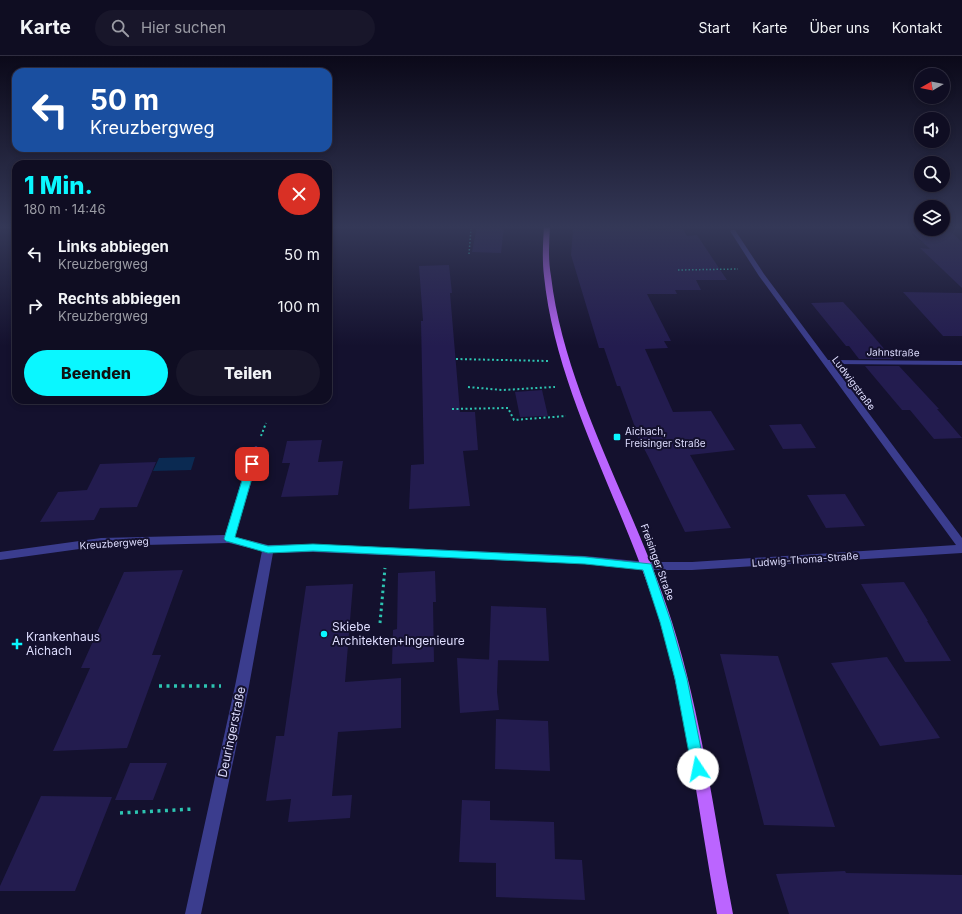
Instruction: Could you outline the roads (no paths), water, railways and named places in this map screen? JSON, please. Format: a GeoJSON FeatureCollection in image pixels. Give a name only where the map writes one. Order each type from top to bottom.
{"type":"FeatureCollection","features":[{"type":"Feature","properties":{"kind":"main road","name":"Freisinger Straße"},"geometry":{"type":"LineString","coordinates":[[546,266],[550,302],[574,386],[647,566],[666,622],[681,679],[725,914]]}},
{"type":"Feature","properties":{"kind":"street","name":"Ludwigstraße"},"geometry":{"type":"LineString","coordinates":[[755,266],[824,362],[962,546]]}},
{"type":"Feature","properties":{"kind":"street","name":"Jahnstraße"},"geometry":{"type":"LineString","coordinates":[[824,362],[962,363]]}},
{"type":"Feature","properties":{"kind":"street"},"geometry":{"type":"LineString","coordinates":[[229,539],[256,449]]}},
{"type":"Feature","properties":{"kind":"street","name":"Kreuzbergweg"},"geometry":{"type":"LineString","coordinates":[[0,556],[101,542],[229,539],[268,549],[313,548],[386,551],[585,560],[647,566]]}},
{"type":"Feature","properties":{"kind":"street","name":"Deuringerstraße"},"geometry":{"type":"LineString","coordinates":[[193,914],[242,686],[268,549]]}},
{"type":"Feature","properties":{"kind":"street","name":"Ludwig-Thoma-Straße"},"geometry":{"type":"LineString","coordinates":[[647,566],[692,566],[962,549]]}},
{"type":"Feature","properties":{"kind":"water"},"geometry":{"type":"Polygon","coordinates":[[[195,457],[191,470],[153,471],[159,458],[195,457]]]}},
{"type":"Feature","properties":{"kind":"place","name":"Aichach, Freisinger Straße"},"geometry":{"type":"Point","coordinates":[617,437]}},
{"type":"Feature","properties":{"kind":"place","name":"Skiebe Architekten+Ingenieure"},"geometry":{"type":"Point","coordinates":[324,634]}},
{"type":"Feature","properties":{"kind":"place","name":"Krankenhaus Aichach"},"geometry":{"type":"Point","coordinates":[17,644]}}]}
